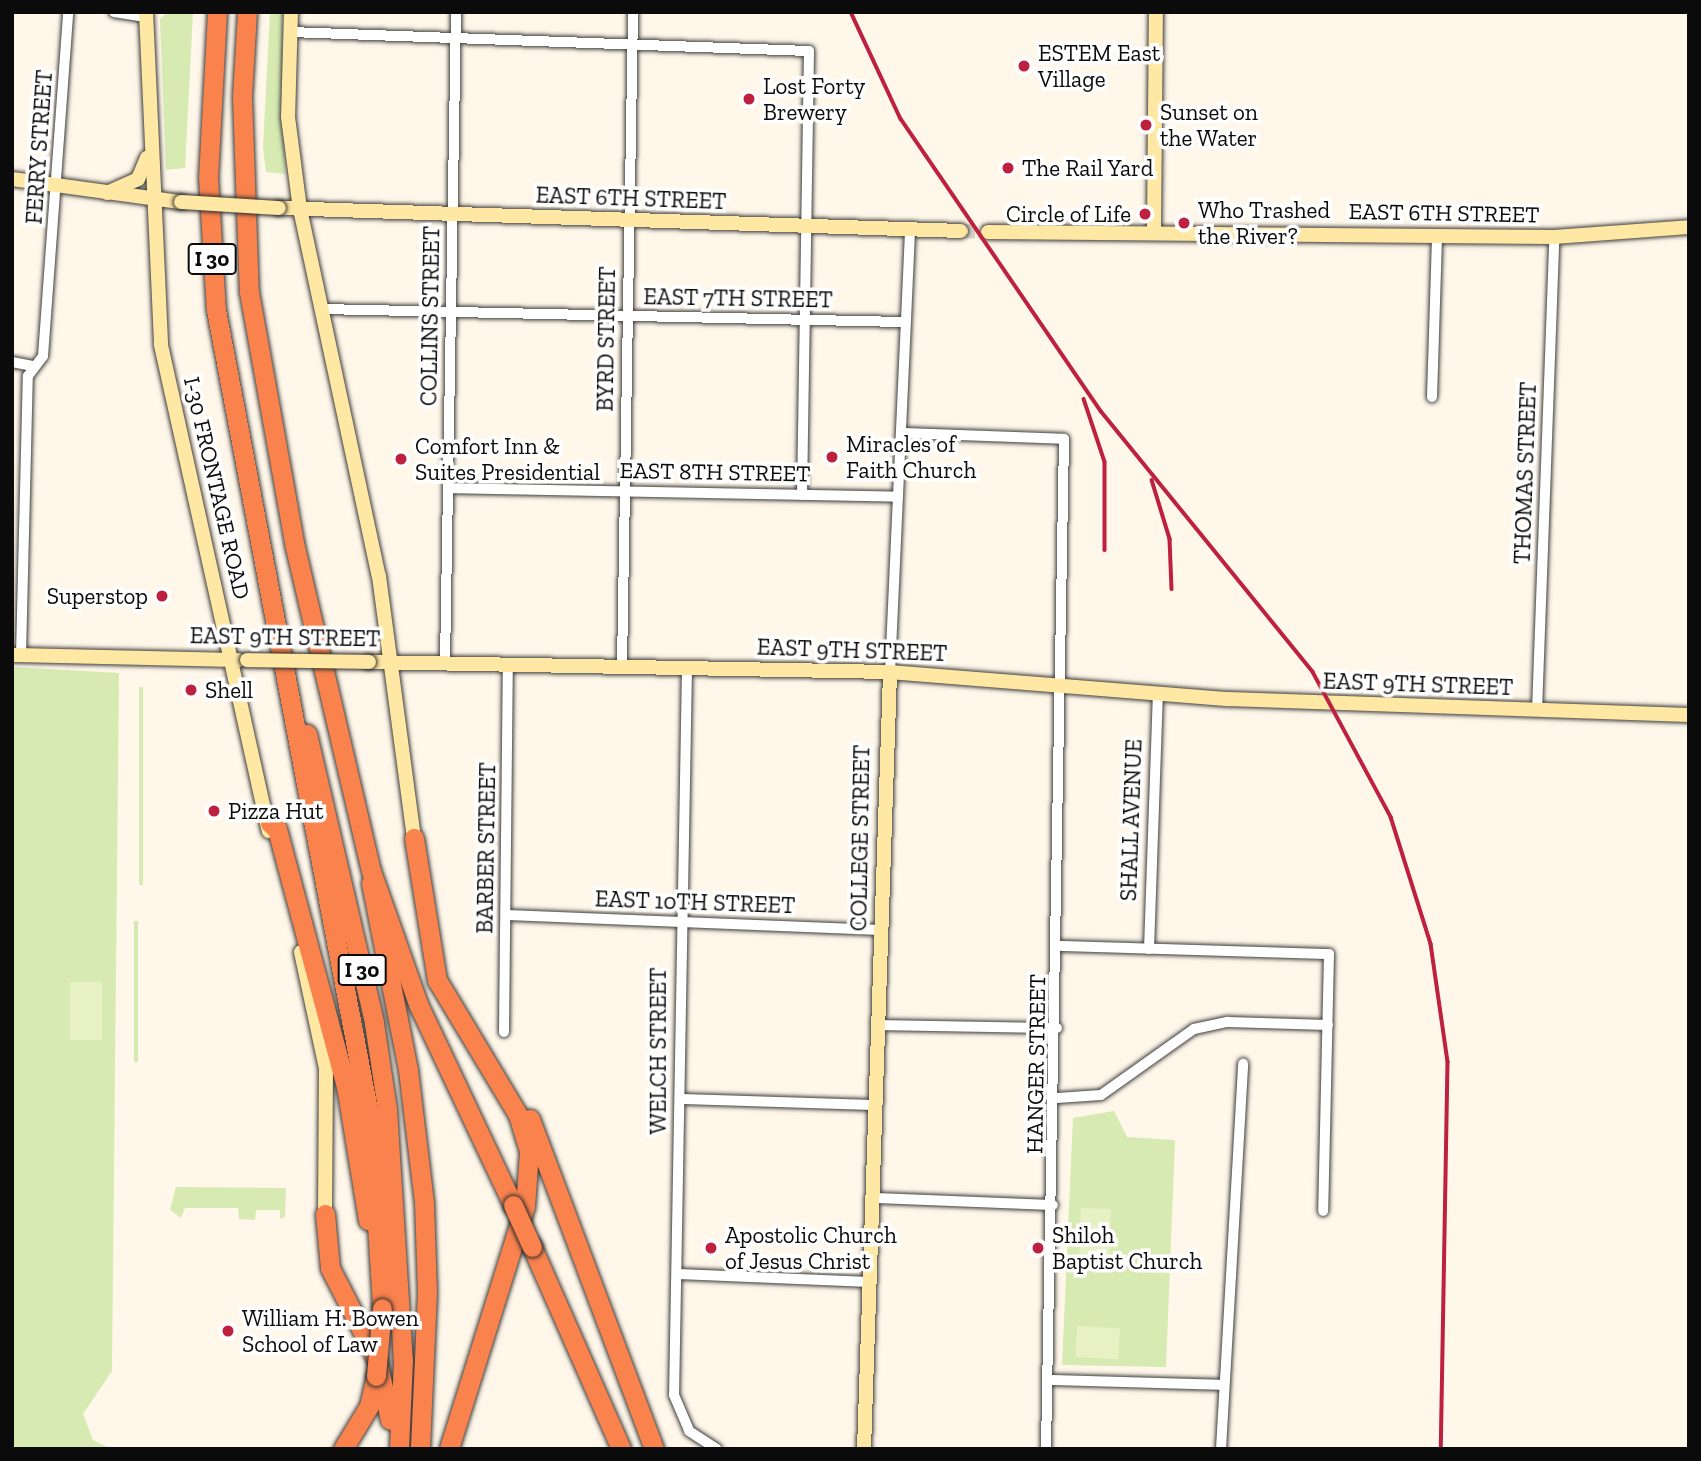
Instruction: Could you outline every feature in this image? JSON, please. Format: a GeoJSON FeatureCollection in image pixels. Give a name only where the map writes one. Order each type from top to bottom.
{"type":"FeatureCollection","features":[{"type":"Feature","properties":{"kind":"highway","name":"I 30"},"geometry":{"type":"LineString","coordinates":[[217,12],[208,139],[212,260],[227,386],[253,502],[263,521],[374,1023],[393,1186],[403,1360],[399,1449]]}},
{"type":"Feature","properties":{"kind":"highway","name":"I 30"},"geometry":{"type":"LineString","coordinates":[[247,12],[245,232],[263,386],[371,871],[370,896],[408,1070],[424,1202],[428,1293],[420,1449]]}},
{"type":"Feature","properties":{"kind":"highway"},"geometry":{"type":"LineString","coordinates":[[253,502],[371,1126],[382,1308],[376,1376],[369,1406],[343,1449]]}},
{"type":"Feature","properties":{"kind":"highway"},"geometry":{"type":"LineString","coordinates":[[270,823],[277,829],[346,1086],[382,1308]]}},
{"type":"Feature","properties":{"kind":"highway"},"geometry":{"type":"LineString","coordinates":[[414,838],[430,959],[471,1038],[518,1115],[530,1169],[513,1246],[449,1449]]}},
{"type":"Feature","properties":{"kind":"highway"},"geometry":{"type":"LineString","coordinates":[[371,871],[418,1004],[513,1205],[621,1449]]}},
{"type":"Feature","properties":{"kind":"highway"},"geometry":{"type":"LineString","coordinates":[[471,1038],[519,1100],[550,1161],[654,1449]]}},
{"type":"Feature","properties":{"kind":"highway"},"geometry":{"type":"LineString","coordinates":[[325,1214],[330,1268],[386,1388],[390,1449]]}},
{"type":"Feature","properties":{"kind":"main road"},"geometry":{"type":"LineString","coordinates":[[291,12],[288,117],[300,209],[392,661],[414,838]]}},
{"type":"Feature","properties":{"kind":"main road"},"geometry":{"type":"LineString","coordinates":[[1154,231],[1156,12]]}},
{"type":"Feature","properties":{"kind":"main road","name":"I-30 FRONTAGE ROAD"},"geometry":{"type":"LineString","coordinates":[[146,15],[150,200],[161,345],[326,1069],[325,1214]]}},
{"type":"Feature","properties":{"kind":"main road"},"geometry":{"type":"LineString","coordinates":[[103,194],[138,179],[149,150]]}},
{"type":"Feature","properties":{"kind":"main road"},"geometry":{"type":"LineString","coordinates":[[12,179],[150,200]]}},
{"type":"Feature","properties":{"kind":"main road","name":"EAST 6TH STREET"},"geometry":{"type":"LineString","coordinates":[[150,200],[453,216],[961,231]]}},
{"type":"Feature","properties":{"kind":"main road","name":"EAST 6TH STREET"},"geometry":{"type":"LineString","coordinates":[[988,232],[1154,231],[1553,237],[1689,227]]}},
{"type":"Feature","properties":{"kind":"main road","name":"EAST 9TH STREET"},"geometry":{"type":"LineString","coordinates":[[17,655],[890,672],[1057,681],[1158,692],[1537,711],[1689,715]]}},
{"type":"Feature","properties":{"kind":"main road","name":"COLLEGE STREET"},"geometry":{"type":"LineString","coordinates":[[864,1449],[881,1025],[890,672]]}},
{"type":"Feature","properties":{"kind":"street","name":"FERRY STREET"},"geometry":{"type":"LineString","coordinates":[[17,655],[18,476],[33,366],[43,356],[58,187],[68,12]]}},
{"type":"Feature","properties":{"kind":"street"},"geometry":{"type":"LineString","coordinates":[[114,12],[146,15]]}},
{"type":"Feature","properties":{"kind":"street","name":"COLLINS STREET"},"geometry":{"type":"LineString","coordinates":[[445,663],[456,12]]}},
{"type":"Feature","properties":{"kind":"street","name":"BYRD STREET"},"geometry":{"type":"LineString","coordinates":[[622,667],[633,12]]}},
{"type":"Feature","properties":{"kind":"street"},"geometry":{"type":"LineString","coordinates":[[290,32],[810,51],[804,226],[802,495]]}},
{"type":"Feature","properties":{"kind":"street","name":"COLLEGE STREET"},"geometry":{"type":"LineString","coordinates":[[890,672],[898,497],[904,433],[903,322],[910,229]]}},
{"type":"Feature","properties":{"kind":"street"},"geometry":{"type":"LineString","coordinates":[[1432,397],[1437,235]]}},
{"type":"Feature","properties":{"kind":"street","name":"THOMAS STREET"},"geometry":{"type":"LineString","coordinates":[[1537,711],[1553,237]]}},
{"type":"Feature","properties":{"kind":"street","name":"EAST 7TH STREET"},"geometry":{"type":"LineString","coordinates":[[321,309],[903,322]]}},
{"type":"Feature","properties":{"kind":"street"},"geometry":{"type":"LineString","coordinates":[[12,362],[33,366]]}},
{"type":"Feature","properties":{"kind":"street","name":"HANGER STREET"},"geometry":{"type":"LineString","coordinates":[[904,433],[1063,439],[1053,920],[1060,946],[1046,1449]]}},
{"type":"Feature","properties":{"kind":"street","name":"EAST 8TH STREET"},"geometry":{"type":"LineString","coordinates":[[448,488],[898,497]]}},
{"type":"Feature","properties":{"kind":"street","name":"BARBER STREET"},"geometry":{"type":"LineString","coordinates":[[504,1032],[508,666]]}},
{"type":"Feature","properties":{"kind":"street","name":"WELCH STREET"},"geometry":{"type":"LineString","coordinates":[[687,668],[680,922],[680,1099],[674,1395],[689,1430],[716,1449]]}},
{"type":"Feature","properties":{"kind":"street","name":"SHALL AVENUE"},"geometry":{"type":"LineString","coordinates":[[1149,948],[1158,692]]}},
{"type":"Feature","properties":{"kind":"street","name":"EAST 10TH STREET"},"geometry":{"type":"LineString","coordinates":[[506,915],[882,930]]}},
{"type":"Feature","properties":{"kind":"street"},"geometry":{"type":"LineString","coordinates":[[1060,946],[1329,954],[1323,1211]]}},
{"type":"Feature","properties":{"kind":"street"},"geometry":{"type":"LineString","coordinates":[[1057,1098],[1101,1095],[1194,1029],[1228,1022],[1328,1024]]}},
{"type":"Feature","properties":{"kind":"street"},"geometry":{"type":"LineString","coordinates":[[881,1025],[1057,1028]]}},
{"type":"Feature","properties":{"kind":"street"},"geometry":{"type":"LineString","coordinates":[[1221,1449],[1243,1064]]}},
{"type":"Feature","properties":{"kind":"street"},"geometry":{"type":"LineString","coordinates":[[680,1099],[876,1105]]}},
{"type":"Feature","properties":{"kind":"street"},"geometry":{"type":"LineString","coordinates":[[875,1198],[1053,1205]]}},
{"type":"Feature","properties":{"kind":"street"},"geometry":{"type":"LineString","coordinates":[[677,1274],[871,1282]]}},
{"type":"Feature","properties":{"kind":"street"},"geometry":{"type":"LineString","coordinates":[[1049,1380],[1223,1385]]}},
{"type":"Feature","properties":{"kind":"green space"},"geometry":{"type":"Polygon","coordinates":[[[168,12],[193,12],[185,168],[166,170],[160,19],[168,12]]]}},
{"type":"Feature","properties":{"kind":"green space"},"geometry":{"type":"Polygon","coordinates":[[[270,12],[282,12],[285,174],[266,172],[263,148],[270,12]]]}},
{"type":"Feature","properties":{"kind":"green space"},"geometry":{"type":"Polygon","coordinates":[[[12,667],[119,673],[112,1371],[83,1414],[93,1440],[111,1449],[12,1449],[12,667]]]}},
{"type":"Feature","properties":{"kind":"green space"},"geometry":{"type":"Polygon","coordinates":[[[139,687],[143,687],[143,885],[139,885],[139,687]]]}},
{"type":"Feature","properties":{"kind":"green space"},"geometry":{"type":"Polygon","coordinates":[[[134,921],[138,921],[138,1062],[134,1062],[134,921]]]}},
{"type":"Feature","properties":{"kind":"green space"},"geometry":{"type":"Polygon","coordinates":[[[70,982],[102,982],[102,1040],[70,1040],[70,982]]]}},
{"type":"Feature","properties":{"kind":"green space"},"geometry":{"type":"Polygon","coordinates":[[[1114,1111],[1127,1137],[1175,1140],[1166,1367],[1062,1365],[1073,1118],[1114,1111]]]}},
{"type":"Feature","properties":{"kind":"green space"},"geometry":{"type":"Polygon","coordinates":[[[176,1187],[286,1188],[285,1217],[280,1219],[280,1210],[256,1210],[255,1220],[239,1219],[238,1208],[185,1208],[181,1218],[170,1210],[176,1187]]]}},
{"type":"Feature","properties":{"kind":"green space"},"geometry":{"type":"Polygon","coordinates":[[[1081,1208],[1111,1209],[1109,1266],[1079,1265],[1081,1208]]]}},
{"type":"Feature","properties":{"kind":"green space"},"geometry":{"type":"Polygon","coordinates":[[[1077,1326],[1120,1328],[1118,1359],[1075,1357],[1077,1326]]]}},
{"type":"Feature","properties":{"kind":"tunnel"},"geometry":{"type":"LineString","coordinates":[[961,231],[988,232]]}},
{"type":"Feature","properties":{"kind":"railway"},"geometry":{"type":"LineString","coordinates":[[851,12],[901,119],[1101,411],[1313,672],[1391,817],[1431,944],[1448,1062],[1441,1449]]}},
{"type":"Feature","properties":{"kind":"railway"},"geometry":{"type":"LineString","coordinates":[[1084,399],[1105,462],[1105,550]]}},
{"type":"Feature","properties":{"kind":"railway"},"geometry":{"type":"LineString","coordinates":[[1152,480],[1170,539],[1172,589]]}},
{"type":"Feature","properties":{"kind":"place","name":"ESTEM East Village"},"geometry":{"type":"Point","coordinates":[1024,66]}},
{"type":"Feature","properties":{"kind":"place","name":"Lost Forty Brewery"},"geometry":{"type":"Point","coordinates":[749,99]}},
{"type":"Feature","properties":{"kind":"place","name":"Sunset on the Water"},"geometry":{"type":"Point","coordinates":[1146,125]}},
{"type":"Feature","properties":{"kind":"place","name":"The Rail Yard"},"geometry":{"type":"Point","coordinates":[1008,168]}},
{"type":"Feature","properties":{"kind":"place","name":"Circle of Life"},"geometry":{"type":"Point","coordinates":[1145,214]}},
{"type":"Feature","properties":{"kind":"place","name":"Who Trashed the River?"},"geometry":{"type":"Point","coordinates":[1184,223]}},
{"type":"Feature","properties":{"kind":"place","name":"Miracles of Faith Church"},"geometry":{"type":"Point","coordinates":[832,457]}},
{"type":"Feature","properties":{"kind":"place","name":"Comfort Inn & Suites Presidential"},"geometry":{"type":"Point","coordinates":[401,459]}},
{"type":"Feature","properties":{"kind":"place","name":"Superstop"},"geometry":{"type":"Point","coordinates":[162,596]}},
{"type":"Feature","properties":{"kind":"place","name":"Shell"},"geometry":{"type":"Point","coordinates":[191,690]}},
{"type":"Feature","properties":{"kind":"place","name":"Pizza Hut"},"geometry":{"type":"Point","coordinates":[214,811]}},
{"type":"Feature","properties":{"kind":"place","name":"Apostolic Church of Jesus Christ"},"geometry":{"type":"Point","coordinates":[711,1248]}},
{"type":"Feature","properties":{"kind":"place","name":"Shiloh Baptist Church"},"geometry":{"type":"Point","coordinates":[1038,1248]}},
{"type":"Feature","properties":{"kind":"place","name":"William H. Bowen School of Law"},"geometry":{"type":"Point","coordinates":[228,1331]}}]}
